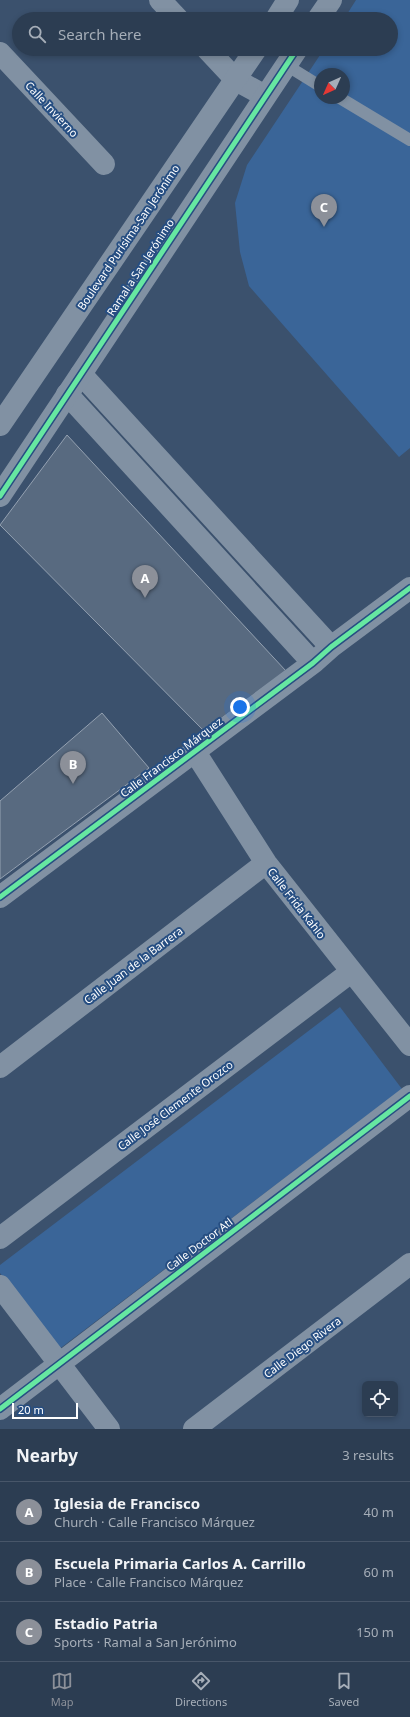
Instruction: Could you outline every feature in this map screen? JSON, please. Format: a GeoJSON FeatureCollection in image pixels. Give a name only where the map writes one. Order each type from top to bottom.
{"type":"FeatureCollection","features":[{"type":"Feature","properties":{"kind":"street"},"geometry":{"type":"LineString","coordinates":[[160,0],[171,12]]}},
{"type":"Feature","properties":{"kind":"street"},"geometry":{"type":"LineString","coordinates":[[280,12],[288,0]]}},
{"type":"Feature","properties":{"kind":"street"},"geometry":{"type":"LineString","coordinates":[[322,12],[330,0]]}},
{"type":"Feature","properties":{"kind":"street","name":"Calle Invierno"},"geometry":{"type":"LineString","coordinates":[[0,53],[104,164]]}},
{"type":"Feature","properties":{"kind":"street"},"geometry":{"type":"LineString","coordinates":[[214,56],[236,80],[265,96]]}},
{"type":"Feature","properties":{"kind":"street","name":"Boulevard Purísima-San Jerónimo"},"geometry":{"type":"LineString","coordinates":[[0,425],[251,56]]}},
{"type":"Feature","properties":{"kind":"street","name":"Ramal a San Jerónimo"},"geometry":{"type":"LineString","coordinates":[[0,496],[291,57]]}},
{"type":"Feature","properties":{"kind":"street"},"geometry":{"type":"LineString","coordinates":[[81,374],[331,647]]}},
{"type":"Feature","properties":{"kind":"street"},"geometry":{"type":"LineString","coordinates":[[67,394],[312,663]]}},
{"type":"Feature","properties":{"kind":"street","name":"Calle Francisco Márquez"},"geometry":{"type":"LineString","coordinates":[[0,897],[195,752],[410,588]]}},
{"type":"Feature","properties":{"kind":"street","name":"Calle Frida Kahlo"},"geometry":{"type":"LineString","coordinates":[[195,752],[266,863],[410,1045]]}},
{"type":"Feature","properties":{"kind":"street","name":"Calle Juan de la Barrera"},"geometry":{"type":"LineString","coordinates":[[0,1067],[266,863]]}},
{"type":"Feature","properties":{"kind":"street","name":"Calle José Clemente Orozco"},"geometry":{"type":"LineString","coordinates":[[0,1238],[351,972]]}},
{"type":"Feature","properties":{"kind":"street","name":"Calle Doctor Atl"},"geometry":{"type":"LineString","coordinates":[[0,1409],[410,1096]]}},
{"type":"Feature","properties":{"kind":"street","name":"Calle Diego Rivera"},"geometry":{"type":"LineString","coordinates":[[194,1429],[410,1264]]}},
{"type":"Feature","properties":{"kind":"street"},"geometry":{"type":"LineString","coordinates":[[0,1286],[109,1429]]}},
{"type":"Feature","properties":{"kind":"lane"},"geometry":{"type":"LineString","coordinates":[[291,57],[314,80]]}},
{"type":"Feature","properties":{"kind":"lane"},"geometry":{"type":"LineString","coordinates":[[350,104],[410,140]]}},
{"type":"Feature","properties":{"kind":"shaded area"},"geometry":{"type":"Polygon","coordinates":[[[356,0],[410,0],[410,448],[399,457],[249,286],[240,252],[235,203],[247,165],[319,56],[398,56],[398,12],[348,12],[356,0]]]}},
{"type":"Feature","properties":{"kind":"shaded area"},"geometry":{"type":"Polygon","coordinates":[[[340,1007],[402,1089],[58,1350],[0,1273],[0,1265],[340,1007]]]}},
{"type":"Feature","properties":{"kind":"building"},"geometry":{"type":"Polygon","coordinates":[[[67,435],[286,671],[204,731],[0,525],[67,435]]]}},
{"type":"Feature","properties":{"kind":"building"},"geometry":{"type":"Polygon","coordinates":[[[102,713],[149,768],[0,879],[0,801],[102,713]]]}},
{"type":"Feature","properties":{"kind":"cycle path"},"geometry":{"type":"LineString","coordinates":[[0,496],[292,56]]}},
{"type":"Feature","properties":{"kind":"cycle path"},"geometry":{"type":"LineString","coordinates":[[0,897],[313,663],[331,647],[410,588]]}},
{"type":"Feature","properties":{"kind":"cycle path"},"geometry":{"type":"LineString","coordinates":[[0,1409],[410,1096]]}},
{"type":"Feature","properties":{"kind":"place","name":"Estadio Patria"},"geometry":{"type":"Point","coordinates":[324,227]}},
{"type":"Feature","properties":{"kind":"place","name":"Iglesia de Francisco"},"geometry":{"type":"Point","coordinates":[145,598]}},
{"type":"Feature","properties":{"kind":"place","name":"Escuela Primaria Carlos A. Carrillo"},"geometry":{"type":"Point","coordinates":[73,784]}}]}
